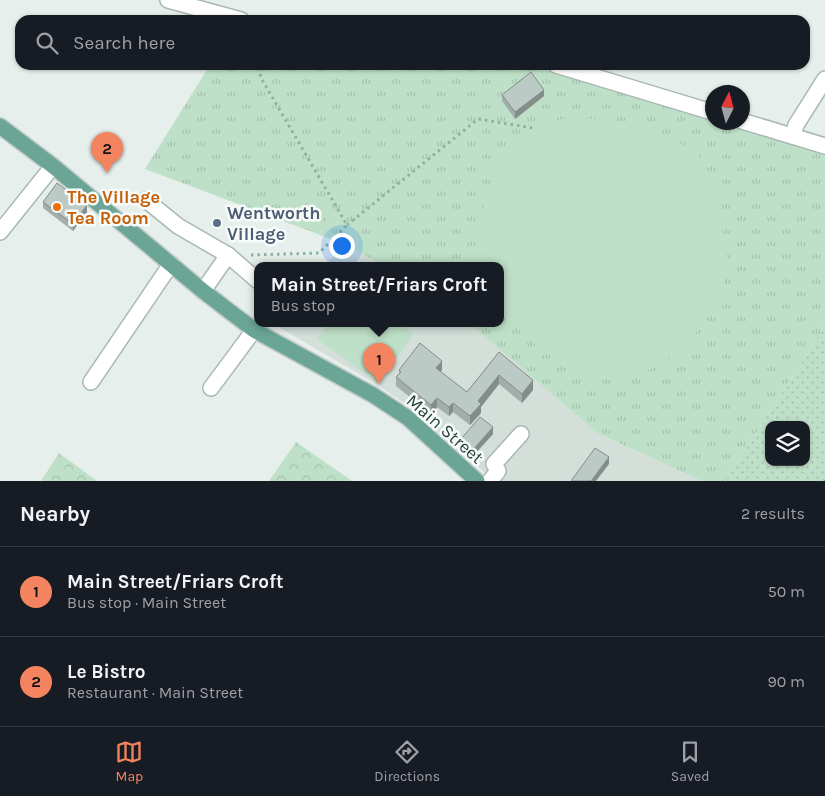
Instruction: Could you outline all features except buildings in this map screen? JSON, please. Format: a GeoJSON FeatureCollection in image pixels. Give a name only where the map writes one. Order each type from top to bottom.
{"type":"FeatureCollection","features":[{"type":"Feature","properties":{"kind":"main road","name":"Main Street"},"geometry":{"type":"LineString","coordinates":[[0,126],[53,166],[203,291],[254,330],[374,395],[408,418],[477,481]]}},
{"type":"Feature","properties":{"kind":"street"},"geometry":{"type":"LineString","coordinates":[[168,0],[223,15]]}},
{"type":"Feature","properties":{"kind":"street"},"geometry":{"type":"LineString","coordinates":[[573,70],[705,110]]}},
{"type":"Feature","properties":{"kind":"street"},"geometry":{"type":"LineString","coordinates":[[793,136],[796,125],[825,79]]}},
{"type":"Feature","properties":{"kind":"street"},"geometry":{"type":"LineString","coordinates":[[750,123],[825,146]]}},
{"type":"Feature","properties":{"kind":"street"},"geometry":{"type":"LineString","coordinates":[[0,232],[53,166]]}},
{"type":"Feature","properties":{"kind":"street"},"geometry":{"type":"LineString","coordinates":[[146,200],[194,237],[228,255],[254,278]]}},
{"type":"Feature","properties":{"kind":"street"},"geometry":{"type":"LineString","coordinates":[[203,291],[228,255]]}},
{"type":"Feature","properties":{"kind":"street"},"geometry":{"type":"LineString","coordinates":[[91,382],[170,264]]}},
{"type":"Feature","properties":{"kind":"street"},"geometry":{"type":"LineString","coordinates":[[211,388],[254,330]]}},
{"type":"Feature","properties":{"kind":"street"},"geometry":{"type":"LineString","coordinates":[[490,481],[498,470],[494,464],[521,434]]}},
{"type":"Feature","properties":{"kind":"path"},"geometry":{"type":"LineString","coordinates":[[259,70],[261,78],[347,225]]}},
{"type":"Feature","properties":{"kind":"path"},"geometry":{"type":"LineString","coordinates":[[228,255],[318,253],[347,225],[478,119],[533,128]]}},
{"type":"Feature","properties":{"kind":"shaded area"},"geometry":{"type":"Polygon","coordinates":[[[344,244],[376,262],[329,262],[344,244]]]}},
{"type":"Feature","properties":{"kind":"shaded area"},"geometry":{"type":"Polygon","coordinates":[[[278,327],[474,327],[597,433],[702,481],[494,481],[408,406],[378,385],[278,327]]]}},
{"type":"Feature","properties":{"kind":"green space"},"geometry":{"type":"Polygon","coordinates":[[[207,70],[547,70],[705,118],[705,130],[746,130],[825,155],[825,326],[725,481],[702,481],[597,433],[474,327],[504,327],[504,262],[376,262],[344,244],[145,169],[207,70]]]}},
{"type":"Feature","properties":{"kind":"green space"},"geometry":{"type":"Polygon","coordinates":[[[573,117],[619,121],[657,130],[697,153],[718,196],[729,273],[689,345],[631,381],[569,371],[504,317],[504,262],[477,262],[480,220],[494,168],[517,140],[549,122],[573,117]]]}},
{"type":"Feature","properties":{"kind":"green space"},"geometry":{"type":"Polygon","coordinates":[[[825,326],[825,481],[725,481],[825,326]]]}},
{"type":"Feature","properties":{"kind":"green space"},"geometry":{"type":"Polygon","coordinates":[[[326,327],[404,327],[414,334],[378,383],[317,339],[326,327]]]}},
{"type":"Feature","properties":{"kind":"green space"},"geometry":{"type":"Polygon","coordinates":[[[296,442],[352,481],[269,481],[296,442]]]}},
{"type":"Feature","properties":{"kind":"green space"},"geometry":{"type":"Polygon","coordinates":[[[59,453],[97,481],[41,481],[59,453]]]}},
{"type":"Feature","properties":{"kind":"place","name":"Le Bistro"},"geometry":{"type":"Point","coordinates":[107,173]}},
{"type":"Feature","properties":{"kind":"place","name":"The Village Tea Room"},"geometry":{"type":"Point","coordinates":[57,207]}},
{"type":"Feature","properties":{"kind":"place","name":"Wentworth Village"},"geometry":{"type":"Point","coordinates":[217,223]}},
{"type":"Feature","properties":{"kind":"place","name":"Main Street/Friars Croft"},"geometry":{"type":"Point","coordinates":[379,384]}}]}
